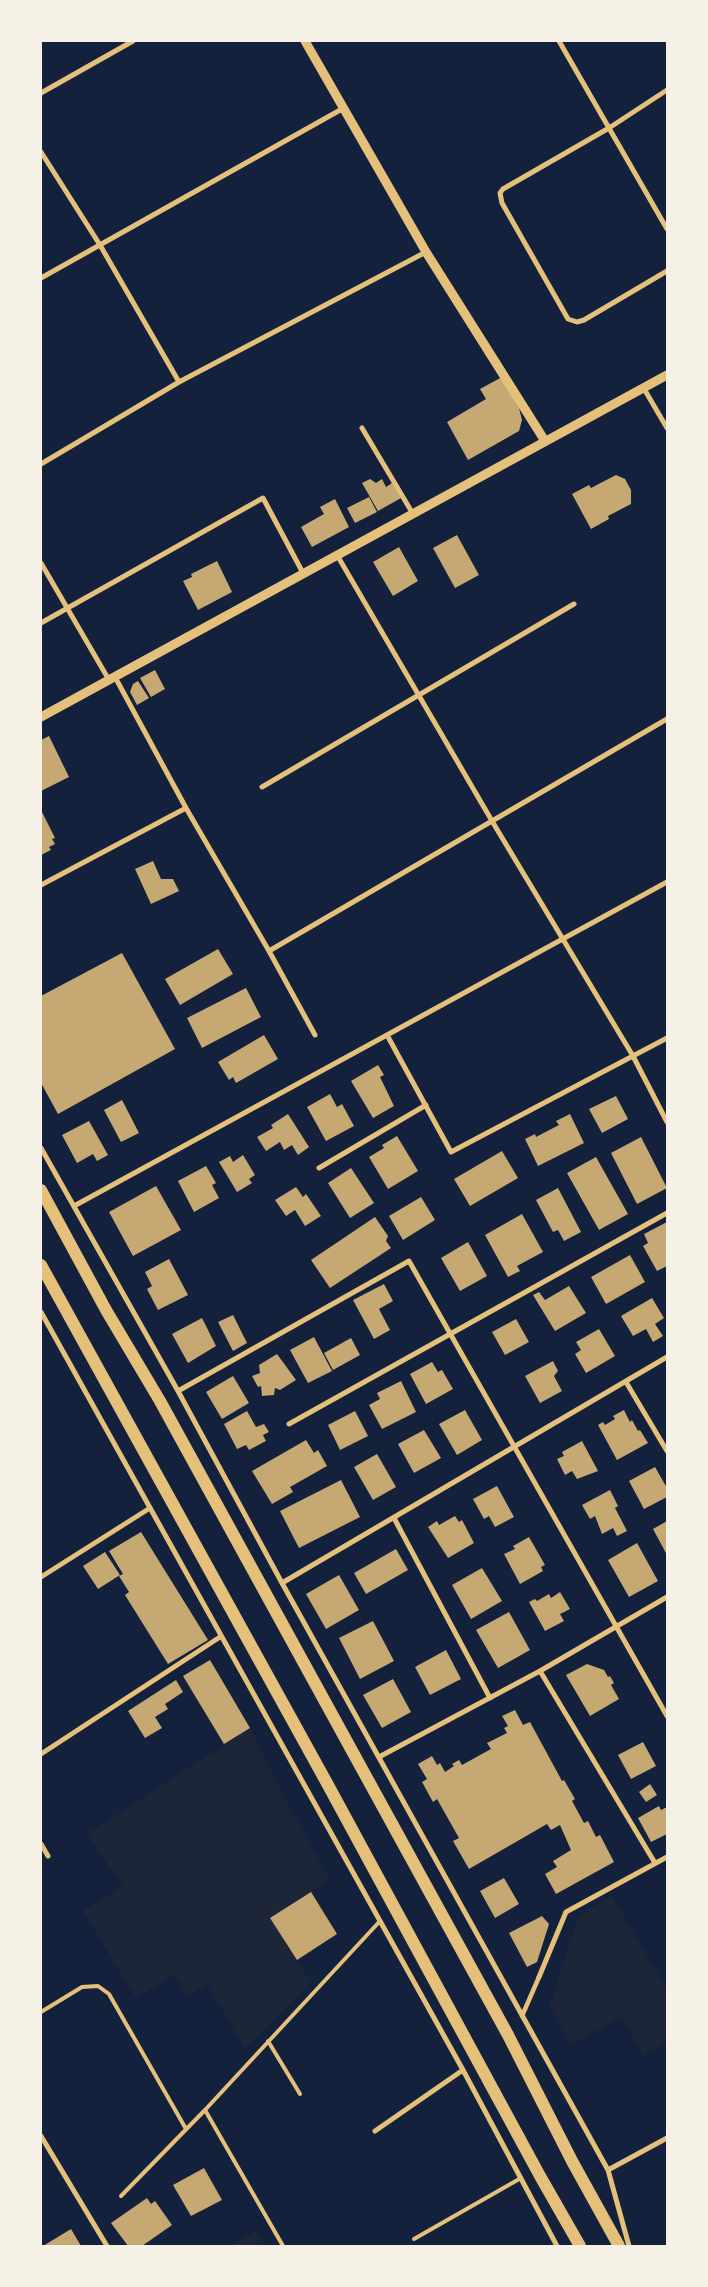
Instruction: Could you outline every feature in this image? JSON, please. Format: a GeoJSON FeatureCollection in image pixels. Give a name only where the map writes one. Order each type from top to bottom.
{"type":"FeatureCollection","features":[{"type":"Feature","properties":{"kind":"highway"},"geometry":{"type":"LineString","coordinates":[[41,1190],[106,1310],[160,1401],[508,2036],[572,2161],[619,2246]]}},
{"type":"Feature","properties":{"kind":"highway"},"geometry":{"type":"LineString","coordinates":[[41,1265],[580,2246]]}},
{"type":"Feature","properties":{"kind":"street"},"geometry":{"type":"LineString","coordinates":[[41,93],[133,41]]}},
{"type":"Feature","properties":{"kind":"street"},"geometry":{"type":"LineString","coordinates":[[305,41],[342,109],[426,252],[545,441]]}},
{"type":"Feature","properties":{"kind":"street"},"geometry":{"type":"LineString","coordinates":[[560,41],[667,229]]}},
{"type":"Feature","properties":{"kind":"street"},"geometry":{"type":"LineString","coordinates":[[667,90],[609,128],[503,189],[500,193],[502,203],[568,320],[576,322],[584,320],[667,271]]}},
{"type":"Feature","properties":{"kind":"street"},"geometry":{"type":"LineString","coordinates":[[41,278],[342,109]]}},
{"type":"Feature","properties":{"kind":"street"},"geometry":{"type":"LineString","coordinates":[[41,152],[100,245],[179,382]]}},
{"type":"Feature","properties":{"kind":"street"},"geometry":{"type":"LineString","coordinates":[[41,464],[179,382],[426,252]]}},
{"type":"Feature","properties":{"kind":"street"},"geometry":{"type":"LineString","coordinates":[[41,717],[667,374]]}},
{"type":"Feature","properties":{"kind":"street"},"geometry":{"type":"LineString","coordinates":[[644,387],[667,428]]}},
{"type":"Feature","properties":{"kind":"street"},"geometry":{"type":"LineString","coordinates":[[362,428],[413,514]]}},
{"type":"Feature","properties":{"kind":"street"},"geometry":{"type":"LineString","coordinates":[[41,623],[263,498],[303,574]]}},
{"type":"Feature","properties":{"kind":"street"},"geometry":{"type":"LineString","coordinates":[[336,555],[633,1056],[667,1122]]}},
{"type":"Feature","properties":{"kind":"street"},"geometry":{"type":"LineString","coordinates":[[41,563],[112,678],[269,951],[315,1035]]}},
{"type":"Feature","properties":{"kind":"street"},"geometry":{"type":"LineString","coordinates":[[262,788],[574,604]]}},
{"type":"Feature","properties":{"kind":"street"},"geometry":{"type":"LineString","coordinates":[[269,951],[667,720]]}},
{"type":"Feature","properties":{"kind":"street"},"geometry":{"type":"LineString","coordinates":[[41,885],[186,808]]}},
{"type":"Feature","properties":{"kind":"street"},"geometry":{"type":"LineString","coordinates":[[74,1206],[667,882]]}},
{"type":"Feature","properties":{"kind":"street"},"geometry":{"type":"LineString","coordinates":[[387,1035],[451,1152],[667,1038]]}},
{"type":"Feature","properties":{"kind":"street"},"geometry":{"type":"LineString","coordinates":[[319,1168],[426,1106]]}},
{"type":"Feature","properties":{"kind":"street"},"geometry":{"type":"LineString","coordinates":[[41,1148],[178,1391],[282,1583],[608,2170],[629,2246]]}},
{"type":"Feature","properties":{"kind":"street"},"geometry":{"type":"LineString","coordinates":[[289,1424],[667,1214]]}},
{"type":"Feature","properties":{"kind":"street"},"geometry":{"type":"LineString","coordinates":[[178,1391],[409,1261],[667,1716]]}},
{"type":"Feature","properties":{"kind":"street"},"geometry":{"type":"LineString","coordinates":[[41,1312],[220,1637],[463,2070],[557,2246]]}},
{"type":"Feature","properties":{"kind":"street"},"geometry":{"type":"LineString","coordinates":[[282,1583],[667,1358]]}},
{"type":"Feature","properties":{"kind":"street"},"geometry":{"type":"LineString","coordinates":[[626,1382],[667,1451]]}},
{"type":"Feature","properties":{"kind":"street"},"geometry":{"type":"LineString","coordinates":[[41,1577],[150,1508]]}},
{"type":"Feature","properties":{"kind":"street"},"geometry":{"type":"LineString","coordinates":[[394,1518],[490,1698]]}},
{"type":"Feature","properties":{"kind":"street"},"geometry":{"type":"LineString","coordinates":[[379,1757],[540,1671],[617,1628],[667,1597]]}},
{"type":"Feature","properties":{"kind":"street"},"geometry":{"type":"LineString","coordinates":[[41,1754],[220,1637]]}},
{"type":"Feature","properties":{"kind":"street"},"geometry":{"type":"LineString","coordinates":[[540,1671],[655,1863]]}},
{"type":"Feature","properties":{"kind":"street"},"geometry":{"type":"LineString","coordinates":[[41,1844],[48,1856]]}},
{"type":"Feature","properties":{"kind":"street"},"geometry":{"type":"LineString","coordinates":[[522,2016],[566,1912],[667,1857]]}},
{"type":"Feature","properties":{"kind":"street"},"geometry":{"type":"LineString","coordinates":[[374,2131],[463,2070]]}},
{"type":"Feature","properties":{"kind":"street"},"geometry":{"type":"LineString","coordinates":[[41,2136],[107,2246]]}},
{"type":"Feature","properties":{"kind":"street"},"geometry":{"type":"LineString","coordinates":[[608,2170],[667,2138]]}},
{"type":"Feature","properties":{"kind":"lane"},"geometry":{"type":"LineString","coordinates":[[121,2196],[205,2110],[380,1921]]}},
{"type":"Feature","properties":{"kind":"lane"},"geometry":{"type":"LineString","coordinates":[[41,2012],[82,1987],[98,1986],[109,1994],[186,2129]]}},
{"type":"Feature","properties":{"kind":"lane"},"geometry":{"type":"LineString","coordinates":[[268,2041],[300,2094]]}},
{"type":"Feature","properties":{"kind":"lane"},"geometry":{"type":"LineString","coordinates":[[205,2110],[283,2246]]}},
{"type":"Feature","properties":{"kind":"lane"},"geometry":{"type":"LineString","coordinates":[[414,2239],[521,2178]]}},
{"type":"Feature","properties":{"kind":"shaded area"},"geometry":{"type":"Polygon","coordinates":[[[250,1728],[281,1791],[330,1879],[270,1918],[311,1982],[245,2049],[207,1984],[188,1996],[175,1975],[136,1998],[83,1911],[123,1887],[87,1834],[250,1728]]]}},
{"type":"Feature","properties":{"kind":"shaded area"},"geometry":{"type":"Polygon","coordinates":[[[612,1896],[667,1989],[667,2041],[643,2055],[621,2017],[572,2045],[550,2005],[579,1915],[612,1896]]]}},
{"type":"Feature","properties":{"kind":"shaded area"},"geometry":{"type":"Polygon","coordinates":[[[256,2231],[265,2246],[230,2246],[256,2231]]]}},
{"type":"Feature","properties":{"kind":"building"},"geometry":{"type":"Polygon","coordinates":[[[502,377],[519,408],[522,420],[519,431],[468,460],[447,422],[486,399],[480,389],[502,377]]]}},
{"type":"Feature","properties":{"kind":"building"},"geometry":{"type":"Polygon","coordinates":[[[616,475],[625,479],[631,490],[631,504],[608,516],[609,519],[591,529],[572,494],[589,485],[591,488],[616,475]]]}},
{"type":"Feature","properties":{"kind":"building"},"geometry":{"type":"Polygon","coordinates":[[[370,479],[376,483],[382,479],[386,487],[392,483],[401,498],[378,511],[362,483],[370,479]]]}},
{"type":"Feature","properties":{"kind":"building"},"geometry":{"type":"Polygon","coordinates":[[[369,497],[377,512],[355,523],[347,508],[369,497]]]}},
{"type":"Feature","properties":{"kind":"building"},"geometry":{"type":"Polygon","coordinates":[[[335,499],[349,527],[312,547],[301,527],[324,514],[320,507],[335,499]]]}},
{"type":"Feature","properties":{"kind":"building"},"geometry":{"type":"Polygon","coordinates":[[[457,535],[479,575],[455,588],[433,548],[457,535]]]}},
{"type":"Feature","properties":{"kind":"building"},"geometry":{"type":"Polygon","coordinates":[[[399,547],[418,581],[393,596],[373,562],[399,547]]]}},
{"type":"Feature","properties":{"kind":"building"},"geometry":{"type":"Polygon","coordinates":[[[217,561],[232,592],[198,610],[183,581],[192,577],[191,574],[217,561]]]}},
{"type":"Feature","properties":{"kind":"building"},"geometry":{"type":"Polygon","coordinates":[[[155,670],[165,689],[151,697],[140,678],[155,670]]]}},
{"type":"Feature","properties":{"kind":"building"},"geometry":{"type":"Polygon","coordinates":[[[138,681],[149,698],[137,705],[130,692],[133,684],[138,681]]]}},
{"type":"Feature","properties":{"kind":"building"},"geometry":{"type":"Polygon","coordinates":[[[49,736],[69,777],[41,791],[41,740],[49,736]]]}},
{"type":"Feature","properties":{"kind":"building"},"geometry":{"type":"Polygon","coordinates":[[[41,810],[55,838],[52,839],[55,844],[49,847],[51,850],[41,855],[41,810]]]}},
{"type":"Feature","properties":{"kind":"building"},"geometry":{"type":"Polygon","coordinates":[[[153,861],[161,879],[173,879],[179,891],[151,904],[135,869],[153,861]]]}},
{"type":"Feature","properties":{"kind":"building"},"geometry":{"type":"Polygon","coordinates":[[[218,949],[233,974],[180,1005],[165,979],[218,949]]]}},
{"type":"Feature","properties":{"kind":"building"},"geometry":{"type":"Polygon","coordinates":[[[122,953],[175,1049],[58,1114],[41,1083],[41,996],[122,953]]]}},
{"type":"Feature","properties":{"kind":"building"},"geometry":{"type":"Polygon","coordinates":[[[246,988],[261,1017],[202,1048],[187,1018],[246,988]]]}},
{"type":"Feature","properties":{"kind":"building"},"geometry":{"type":"Polygon","coordinates":[[[264,1035],[278,1059],[236,1083],[233,1077],[229,1080],[218,1062],[264,1035]]]}},
{"type":"Feature","properties":{"kind":"building"},"geometry":{"type":"Polygon","coordinates":[[[378,1065],[384,1075],[380,1077],[394,1106],[373,1118],[351,1081],[378,1065]]]}},
{"type":"Feature","properties":{"kind":"building"},"geometry":{"type":"Polygon","coordinates":[[[330,1094],[337,1107],[342,1104],[354,1126],[326,1141],[307,1107],[330,1094]]]}},
{"type":"Feature","properties":{"kind":"building"},"geometry":{"type":"Polygon","coordinates":[[[616,1096],[628,1119],[602,1133],[589,1109],[616,1096]]]}},
{"type":"Feature","properties":{"kind":"building"},"geometry":{"type":"Polygon","coordinates":[[[122,1100],[139,1133],[121,1142],[104,1110],[122,1100]]]}},
{"type":"Feature","properties":{"kind":"building"},"geometry":{"type":"Polygon","coordinates":[[[288,1114],[309,1147],[298,1155],[292,1145],[284,1150],[280,1142],[266,1151],[257,1137],[273,1128],[271,1125],[288,1114]]]}},
{"type":"Feature","properties":{"kind":"building"},"geometry":{"type":"Polygon","coordinates":[[[570,1114],[584,1143],[538,1166],[525,1139],[535,1134],[536,1137],[559,1125],[556,1121],[570,1114]]]}},
{"type":"Feature","properties":{"kind":"building"},"geometry":{"type":"Polygon","coordinates":[[[89,1121],[108,1155],[97,1161],[93,1154],[77,1163],[62,1135],[89,1121]]]}},
{"type":"Feature","properties":{"kind":"building"},"geometry":{"type":"Polygon","coordinates":[[[397,1136],[418,1171],[388,1189],[369,1157],[384,1148],[382,1145],[397,1136]]]}},
{"type":"Feature","properties":{"kind":"building"},"geometry":{"type":"Polygon","coordinates":[[[641,1137],[667,1188],[637,1204],[611,1153],[641,1137]]]}},
{"type":"Feature","properties":{"kind":"building"},"geometry":{"type":"Polygon","coordinates":[[[502,1151],[518,1178],[470,1206],[454,1179],[502,1151]]]}},
{"type":"Feature","properties":{"kind":"building"},"geometry":{"type":"Polygon","coordinates":[[[243,1155],[255,1175],[249,1179],[252,1183],[237,1192],[219,1162],[230,1156],[233,1162],[243,1155]]]}},
{"type":"Feature","properties":{"kind":"building"},"geometry":{"type":"Polygon","coordinates":[[[596,1157],[628,1214],[599,1230],[567,1173],[596,1157]]]}},
{"type":"Feature","properties":{"kind":"building"},"geometry":{"type":"Polygon","coordinates":[[[206,1166],[216,1183],[212,1185],[219,1198],[194,1212],[178,1181],[206,1166]]]}},
{"type":"Feature","properties":{"kind":"building"},"geometry":{"type":"Polygon","coordinates":[[[351,1168],[374,1203],[350,1218],[328,1183],[351,1168]]]}},
{"type":"Feature","properties":{"kind":"building"},"geometry":{"type":"Polygon","coordinates":[[[156,1186],[181,1230],[133,1256],[109,1212],[156,1186]]]}},
{"type":"Feature","properties":{"kind":"building"},"geometry":{"type":"Polygon","coordinates":[[[296,1187],[303,1197],[306,1194],[321,1216],[305,1226],[295,1210],[286,1216],[275,1200],[296,1187]]]}},
{"type":"Feature","properties":{"kind":"building"},"geometry":{"type":"Polygon","coordinates":[[[558,1188],[581,1232],[564,1241],[558,1230],[553,1232],[536,1200],[558,1188]]]}},
{"type":"Feature","properties":{"kind":"building"},"geometry":{"type":"Polygon","coordinates":[[[421,1197],[435,1220],[403,1240],[389,1216],[421,1197]]]}},
{"type":"Feature","properties":{"kind":"building"},"geometry":{"type":"Polygon","coordinates":[[[522,1214],[543,1252],[517,1266],[520,1271],[508,1277],[485,1235],[522,1214]]]}},
{"type":"Feature","properties":{"kind":"building"},"geometry":{"type":"Polygon","coordinates":[[[375,1217],[388,1236],[386,1241],[391,1248],[330,1288],[311,1260],[375,1217]]]}},
{"type":"Feature","properties":{"kind":"building"},"geometry":{"type":"Polygon","coordinates":[[[667,1222],[667,1266],[657,1271],[643,1246],[648,1243],[644,1234],[667,1222]]]}},
{"type":"Feature","properties":{"kind":"building"},"geometry":{"type":"Polygon","coordinates":[[[468,1242],[487,1276],[460,1291],[441,1258],[468,1242]]]}},
{"type":"Feature","properties":{"kind":"building"},"geometry":{"type":"Polygon","coordinates":[[[630,1255],[645,1282],[606,1304],[591,1277],[630,1255]]]}},
{"type":"Feature","properties":{"kind":"building"},"geometry":{"type":"Polygon","coordinates":[[[169,1259],[188,1295],[158,1310],[147,1289],[152,1286],[145,1272],[169,1259]]]}},
{"type":"Feature","properties":{"kind":"building"},"geometry":{"type":"Polygon","coordinates":[[[384,1284],[393,1301],[379,1309],[390,1330],[374,1339],[353,1300],[384,1284]]]}},
{"type":"Feature","properties":{"kind":"building"},"geometry":{"type":"Polygon","coordinates":[[[569,1286],[586,1313],[555,1331],[533,1295],[539,1292],[545,1300],[569,1286]]]}},
{"type":"Feature","properties":{"kind":"building"},"geometry":{"type":"Polygon","coordinates":[[[652,1298],[664,1318],[655,1324],[663,1336],[653,1342],[646,1329],[633,1336],[621,1316],[652,1298]]]}},
{"type":"Feature","properties":{"kind":"building"},"geometry":{"type":"Polygon","coordinates":[[[233,1315],[247,1343],[233,1351],[218,1322],[233,1315]]]}},
{"type":"Feature","properties":{"kind":"building"},"geometry":{"type":"Polygon","coordinates":[[[202,1318],[216,1346],[188,1363],[172,1334],[202,1318]]]}},
{"type":"Feature","properties":{"kind":"building"},"geometry":{"type":"Polygon","coordinates":[[[516,1319],[529,1342],[505,1355],[492,1332],[516,1319]]]}},
{"type":"Feature","properties":{"kind":"building"},"geometry":{"type":"Polygon","coordinates":[[[599,1329],[615,1356],[586,1373],[575,1354],[581,1350],[576,1342],[599,1329]]]}},
{"type":"Feature","properties":{"kind":"building"},"geometry":{"type":"Polygon","coordinates":[[[314,1337],[332,1371],[308,1383],[290,1350],[314,1337]]]}},
{"type":"Feature","properties":{"kind":"building"},"geometry":{"type":"Polygon","coordinates":[[[351,1338],[360,1355],[333,1370],[324,1353],[351,1338]]]}},
{"type":"Feature","properties":{"kind":"building"},"geometry":{"type":"Polygon","coordinates":[[[277,1354],[296,1380],[280,1390],[275,1388],[274,1395],[262,1396],[261,1386],[258,1387],[252,1376],[260,1373],[259,1365],[277,1354]]]}},
{"type":"Feature","properties":{"kind":"building"},"geometry":{"type":"Polygon","coordinates":[[[553,1361],[558,1371],[554,1376],[562,1391],[540,1403],[525,1376],[553,1361]]]}},
{"type":"Feature","properties":{"kind":"building"},"geometry":{"type":"Polygon","coordinates":[[[432,1362],[438,1372],[442,1370],[453,1389],[426,1404],[410,1374],[432,1362]]]}},
{"type":"Feature","properties":{"kind":"building"},"geometry":{"type":"Polygon","coordinates":[[[233,1376],[249,1403],[222,1419],[206,1392],[233,1376]]]}},
{"type":"Feature","properties":{"kind":"building"},"geometry":{"type":"Polygon","coordinates":[[[401,1381],[416,1412],[382,1429],[369,1405],[380,1399],[377,1393],[401,1381]]]}},
{"type":"Feature","properties":{"kind":"building"},"geometry":{"type":"Polygon","coordinates":[[[465,1410],[482,1440],[457,1455],[439,1424],[465,1410]]]}},
{"type":"Feature","properties":{"kind":"building"},"geometry":{"type":"Polygon","coordinates":[[[624,1410],[630,1422],[632,1420],[648,1443],[617,1460],[598,1425],[603,1422],[605,1425],[615,1419],[613,1416],[624,1410]]]}},
{"type":"Feature","properties":{"kind":"building"},"geometry":{"type":"Polygon","coordinates":[[[247,1411],[256,1427],[264,1424],[269,1432],[263,1435],[266,1441],[249,1450],[246,1445],[237,1449],[224,1424],[247,1411]]]}},
{"type":"Feature","properties":{"kind":"building"},"geometry":{"type":"Polygon","coordinates":[[[355,1411],[368,1436],[340,1450],[328,1425],[355,1411]]]}},
{"type":"Feature","properties":{"kind":"building"},"geometry":{"type":"Polygon","coordinates":[[[424,1430],[441,1458],[414,1473],[398,1444],[424,1430]]]}},
{"type":"Feature","properties":{"kind":"building"},"geometry":{"type":"Polygon","coordinates":[[[306,1440],[314,1453],[318,1450],[327,1466],[290,1487],[293,1492],[272,1504],[252,1471],[306,1440]]]}},
{"type":"Feature","properties":{"kind":"building"},"geometry":{"type":"Polygon","coordinates":[[[582,1441],[598,1471],[577,1479],[572,1471],[565,1475],[557,1459],[564,1456],[562,1452],[582,1441]]]}},
{"type":"Feature","properties":{"kind":"building"},"geometry":{"type":"Polygon","coordinates":[[[377,1454],[396,1487],[373,1500],[354,1467],[377,1454]]]}},
{"type":"Feature","properties":{"kind":"building"},"geometry":{"type":"Polygon","coordinates":[[[655,1467],[667,1488],[667,1497],[644,1509],[629,1481],[655,1467]]]}},
{"type":"Feature","properties":{"kind":"building"},"geometry":{"type":"Polygon","coordinates":[[[341,1480],[360,1517],[299,1548],[280,1511],[341,1480]]]}},
{"type":"Feature","properties":{"kind":"building"},"geometry":{"type":"Polygon","coordinates":[[[497,1486],[514,1517],[495,1527],[489,1516],[484,1519],[473,1499],[497,1486]]]}},
{"type":"Feature","properties":{"kind":"building"},"geometry":{"type":"Polygon","coordinates":[[[610,1490],[618,1506],[615,1508],[627,1531],[617,1536],[613,1528],[602,1534],[595,1516],[590,1519],[582,1505],[610,1490]]]}},
{"type":"Feature","properties":{"kind":"building"},"geometry":{"type":"Polygon","coordinates":[[[455,1516],[459,1522],[462,1520],[474,1543],[448,1558],[428,1527],[437,1521],[439,1525],[455,1516]]]}},
{"type":"Feature","properties":{"kind":"building"},"geometry":{"type":"Polygon","coordinates":[[[667,1521],[667,1555],[653,1529],[667,1521]]]}},
{"type":"Feature","properties":{"kind":"building"},"geometry":{"type":"Polygon","coordinates":[[[141,1532],[208,1640],[168,1664],[125,1595],[129,1592],[119,1576],[123,1574],[109,1551],[141,1532]]]}},
{"type":"Feature","properties":{"kind":"building"},"geometry":{"type":"Polygon","coordinates":[[[529,1537],[545,1565],[541,1567],[543,1571],[520,1584],[504,1554],[515,1549],[513,1546],[529,1537]]]}},
{"type":"Feature","properties":{"kind":"building"},"geometry":{"type":"Polygon","coordinates":[[[637,1543],[658,1581],[629,1597],[608,1560],[637,1543]]]}},
{"type":"Feature","properties":{"kind":"building"},"geometry":{"type":"Polygon","coordinates":[[[396,1549],[408,1570],[366,1594],[354,1573],[396,1549]]]}},
{"type":"Feature","properties":{"kind":"building"},"geometry":{"type":"Polygon","coordinates":[[[105,1552],[120,1575],[98,1589],[83,1566],[105,1552]]]}},
{"type":"Feature","properties":{"kind":"building"},"geometry":{"type":"Polygon","coordinates":[[[482,1568],[502,1601],[471,1619],[452,1585],[482,1568]]]}},
{"type":"Feature","properties":{"kind":"building"},"geometry":{"type":"Polygon","coordinates":[[[339,1575],[359,1610],[326,1629],[306,1594],[339,1575]]]}},
{"type":"Feature","properties":{"kind":"building"},"geometry":{"type":"Polygon","coordinates":[[[560,1592],[570,1609],[560,1614],[564,1621],[545,1631],[529,1602],[535,1599],[537,1601],[549,1594],[551,1598],[560,1592]]]}},
{"type":"Feature","properties":{"kind":"building"},"geometry":{"type":"Polygon","coordinates":[[[509,1612],[530,1650],[498,1668],[476,1630],[509,1612]]]}},
{"type":"Feature","properties":{"kind":"building"},"geometry":{"type":"Polygon","coordinates":[[[373,1621],[394,1661],[360,1679],[339,1638],[373,1621]]]}},
{"type":"Feature","properties":{"kind":"building"},"geometry":{"type":"Polygon","coordinates":[[[446,1650],[461,1679],[430,1695],[415,1667],[446,1650]]]}},
{"type":"Feature","properties":{"kind":"building"},"geometry":{"type":"Polygon","coordinates":[[[210,1660],[250,1728],[224,1744],[183,1676],[210,1660]]]}},
{"type":"Feature","properties":{"kind":"building"},"geometry":{"type":"Polygon","coordinates":[[[587,1664],[604,1670],[608,1677],[610,1676],[614,1683],[611,1685],[619,1699],[590,1716],[566,1675],[587,1664]]]}},
{"type":"Feature","properties":{"kind":"building"},"geometry":{"type":"Polygon","coordinates":[[[393,1679],[411,1712],[382,1728],[363,1695],[393,1679]]]}},
{"type":"Feature","properties":{"kind":"building"},"geometry":{"type":"Polygon","coordinates":[[[176,1680],[183,1692],[165,1704],[168,1709],[155,1717],[162,1728],[145,1738],[128,1711],[176,1680]]]}},
{"type":"Feature","properties":{"kind":"building"},"geometry":{"type":"Polygon","coordinates":[[[515,1710],[523,1725],[530,1722],[562,1781],[564,1780],[575,1799],[572,1801],[584,1823],[588,1821],[596,1837],[600,1835],[614,1862],[556,1894],[545,1874],[557,1867],[553,1861],[571,1850],[560,1825],[551,1830],[547,1824],[469,1869],[453,1841],[459,1838],[437,1799],[433,1802],[422,1782],[427,1779],[418,1764],[432,1756],[437,1765],[440,1763],[445,1772],[454,1766],[452,1764],[459,1760],[462,1765],[491,1749],[487,1743],[507,1733],[504,1728],[508,1726],[502,1716],[515,1710]]]}},
{"type":"Feature","properties":{"kind":"building"},"geometry":{"type":"Polygon","coordinates":[[[643,1742],[656,1766],[631,1779],[618,1755],[643,1742]]]}},
{"type":"Feature","properties":{"kind":"building"},"geometry":{"type":"Polygon","coordinates":[[[650,1784],[657,1795],[646,1802],[639,1792],[650,1784]]]}},
{"type":"Feature","properties":{"kind":"building"},"geometry":{"type":"Polygon","coordinates":[[[659,1806],[661,1810],[667,1807],[667,1834],[651,1842],[638,1818],[659,1806]]]}},
{"type":"Feature","properties":{"kind":"building"},"geometry":{"type":"Polygon","coordinates":[[[504,1878],[519,1904],[495,1918],[480,1891],[504,1878]]]}},
{"type":"Feature","properties":{"kind":"building"},"geometry":{"type":"Polygon","coordinates":[[[311,1892],[337,1934],[297,1960],[270,1918],[311,1892]]]}},
{"type":"Feature","properties":{"kind":"building"},"geometry":{"type":"Polygon","coordinates":[[[542,1916],[549,1924],[537,1962],[527,1967],[509,1933],[542,1916]]]}},
{"type":"Feature","properties":{"kind":"building"},"geometry":{"type":"Polygon","coordinates":[[[204,2168],[222,2200],[191,2216],[173,2185],[204,2168]]]}},
{"type":"Feature","properties":{"kind":"building"},"geometry":{"type":"Polygon","coordinates":[[[147,2198],[151,2204],[155,2201],[172,2225],[142,2246],[128,2246],[111,2223],[147,2198]]]}},
{"type":"Feature","properties":{"kind":"building"},"geometry":{"type":"Polygon","coordinates":[[[71,2229],[81,2246],[43,2246],[71,2229]]]}}]}
